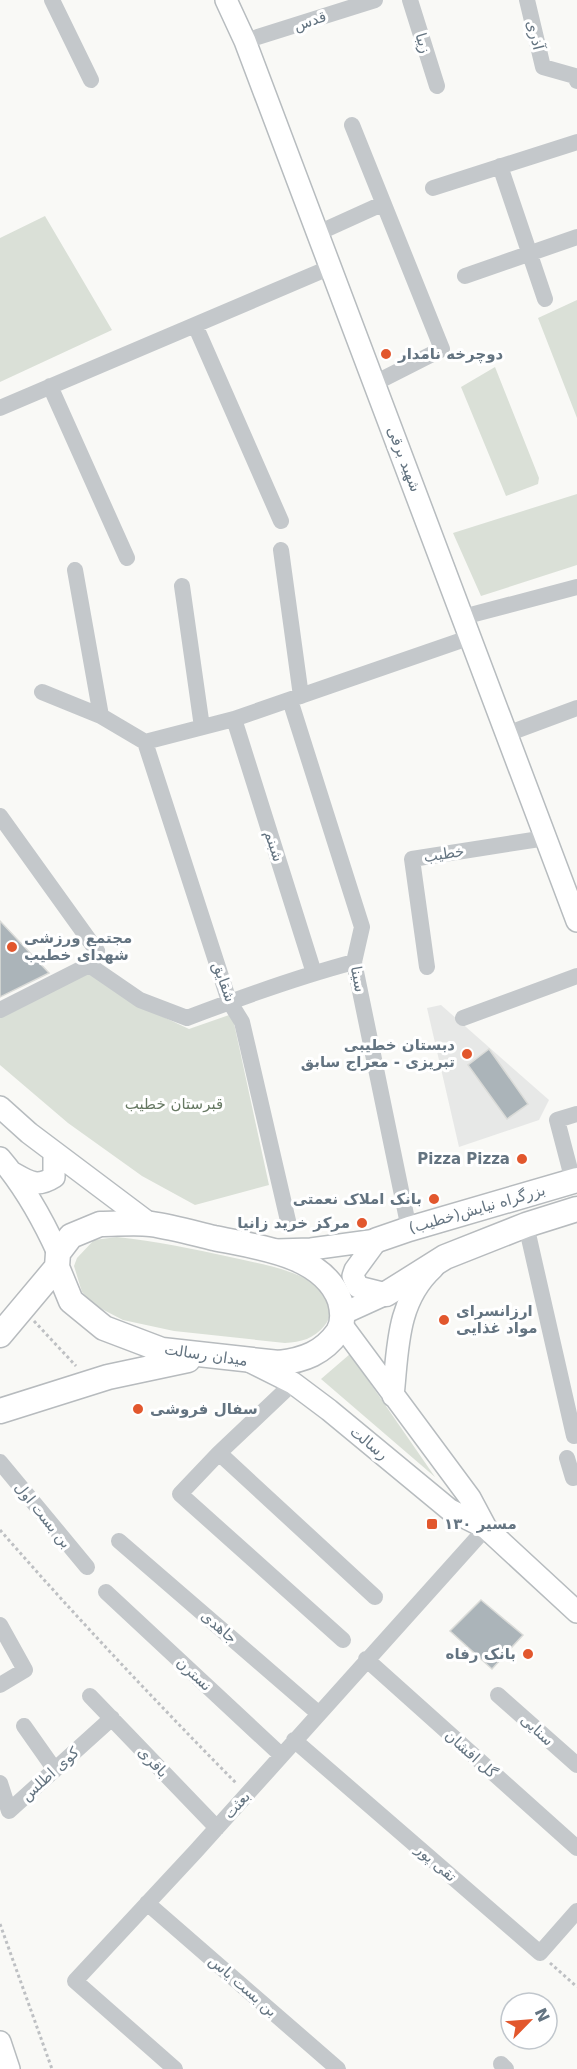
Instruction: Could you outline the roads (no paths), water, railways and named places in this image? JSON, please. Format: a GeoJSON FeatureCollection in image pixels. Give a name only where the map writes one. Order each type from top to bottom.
{"type":"FeatureCollection","features":[{"type":"Feature","properties":{"kind":"highway","name":"بزرگراه نیایش(خطیب)"},"geometry":{"type":"LineString","coordinates":[[377,1240],[575,1181]]}},
{"type":"Feature","properties":{"kind":"highway","name":"بزرگراه نیایش(خطیب)"},"geometry":{"type":"LineString","coordinates":[[386,1294],[445,1257],[526,1225],[577,1209]]}},
{"type":"Feature","properties":{"kind":"highway"},"geometry":{"type":"LineString","coordinates":[[0,1335],[57,1260],[71,1236],[100,1224],[150,1224],[273,1250],[313,1267],[327,1278],[336,1291],[342,1319]]}},
{"type":"Feature","properties":{"kind":"highway","name":"میدان رسالت"},"geometry":{"type":"LineString","coordinates":[[57,1260],[71,1301],[104,1328],[162,1350],[250,1361],[298,1361],[324,1348],[334,1337],[342,1319]]}},
{"type":"Feature","properties":{"kind":"highway"},"geometry":{"type":"LineString","coordinates":[[0,1411],[85,1384],[156,1365],[214,1356]]}},
{"type":"Feature","properties":{"kind":"main road","name":"شهید برقی"},"geometry":{"type":"LineString","coordinates":[[226,0],[245,41],[577,921]]}},
{"type":"Feature","properties":{"kind":"main road"},"geometry":{"type":"LineString","coordinates":[[0,1107],[29,1133],[150,1224]]}},
{"type":"Feature","properties":{"kind":"main road"},"geometry":{"type":"LineString","coordinates":[[7,1166],[31,1183],[45,1182],[54,1177],[54,1152]]}},
{"type":"Feature","properties":{"kind":"main road"},"geometry":{"type":"LineString","coordinates":[[7,1166],[49,1233],[57,1260]]}},
{"type":"Feature","properties":{"kind":"main road"},"geometry":{"type":"LineString","coordinates":[[273,1250],[311,1249],[377,1240]]}},
{"type":"Feature","properties":{"kind":"main road"},"geometry":{"type":"LineString","coordinates":[[377,1240],[353,1276],[358,1287],[386,1294]]}},
{"type":"Feature","properties":{"kind":"main road"},"geometry":{"type":"LineString","coordinates":[[393,1396],[400,1330],[409,1299],[426,1275],[445,1257]]}},
{"type":"Feature","properties":{"kind":"main road"},"geometry":{"type":"LineString","coordinates":[[342,1319],[386,1294]]}},
{"type":"Feature","properties":{"kind":"main road","name":"رسالت"},"geometry":{"type":"LineString","coordinates":[[342,1319],[393,1396],[470,1498],[486,1528]]}},
{"type":"Feature","properties":{"kind":"main road","name":"رسالت"},"geometry":{"type":"LineString","coordinates":[[250,1361],[293,1383],[450,1510],[486,1528],[577,1612]]}},
{"type":"Feature","properties":{"kind":"main road"},"geometry":{"type":"LineString","coordinates":[[0,2042],[9,2069]]}},
{"type":"Feature","properties":{"kind":"street"},"geometry":{"type":"LineString","coordinates":[[52,0],[91,80]]}},
{"type":"Feature","properties":{"kind":"street","name":"قدس"},"geometry":{"type":"LineString","coordinates":[[245,41],[375,0]]}},
{"type":"Feature","properties":{"kind":"street","name":"زیبا"},"geometry":{"type":"LineString","coordinates":[[410,0],[437,86]]}},
{"type":"Feature","properties":{"kind":"street","name":"آذری"},"geometry":{"type":"LineString","coordinates":[[527,0],[543,67],[575,76],[577,81]]}},
{"type":"Feature","properties":{"kind":"street"},"geometry":{"type":"LineString","coordinates":[[352,125],[441,350],[375,383]]}},
{"type":"Feature","properties":{"kind":"street"},"geometry":{"type":"LineString","coordinates":[[433,188],[577,142]]}},
{"type":"Feature","properties":{"kind":"street"},"geometry":{"type":"LineString","coordinates":[[500,166],[545,299]]}},
{"type":"Feature","properties":{"kind":"street"},"geometry":{"type":"LineString","coordinates":[[318,233],[382,204]]}},
{"type":"Feature","properties":{"kind":"street"},"geometry":{"type":"LineString","coordinates":[[465,276],[577,237]]}},
{"type":"Feature","properties":{"kind":"street"},"geometry":{"type":"LineString","coordinates":[[0,408],[331,267]]}},
{"type":"Feature","properties":{"kind":"street"},"geometry":{"type":"LineString","coordinates":[[195,325],[281,521]]}},
{"type":"Feature","properties":{"kind":"street"},"geometry":{"type":"LineString","coordinates":[[50,386],[127,558]]}},
{"type":"Feature","properties":{"kind":"street","name":"سینا"},"geometry":{"type":"LineString","coordinates":[[281,550],[295,698],[362,927],[354,962],[409,1229]]}},
{"type":"Feature","properties":{"kind":"street"},"geometry":{"type":"LineString","coordinates":[[75,570],[101,716]]}},
{"type":"Feature","properties":{"kind":"street"},"geometry":{"type":"LineString","coordinates":[[182,586],[202,727]]}},
{"type":"Feature","properties":{"kind":"street"},"geometry":{"type":"LineString","coordinates":[[463,617],[577,587]]}},
{"type":"Feature","properties":{"kind":"street"},"geometry":{"type":"LineString","coordinates":[[42,692],[101,716],[145,742],[234,718],[471,637]]}},
{"type":"Feature","properties":{"kind":"street"},"geometry":{"type":"LineString","coordinates":[[507,734],[577,708]]}},
{"type":"Feature","properties":{"kind":"street","name":"شبنم"},"geometry":{"type":"LineString","coordinates":[[234,718],[315,973]]}},
{"type":"Feature","properties":{"kind":"street","name":"شقایق"},"geometry":{"type":"LineString","coordinates":[[145,742],[229,1002],[242,1022],[289,1225]]}},
{"type":"Feature","properties":{"kind":"street"},"geometry":{"type":"LineString","coordinates":[[0,816],[97,951],[89,965],[0,1010]]}},
{"type":"Feature","properties":{"kind":"street","name":"خطیب"},"geometry":{"type":"LineString","coordinates":[[427,967],[412,859],[546,838]]}},
{"type":"Feature","properties":{"kind":"street"},"geometry":{"type":"LineString","coordinates":[[89,965],[140,1000],[187,1018],[315,973],[354,962]]}},
{"type":"Feature","properties":{"kind":"street"},"geometry":{"type":"LineString","coordinates":[[463,1018],[577,976]]}},
{"type":"Feature","properties":{"kind":"street"},"geometry":{"type":"LineString","coordinates":[[575,1181],[556,1120],[577,1114]]}},
{"type":"Feature","properties":{"kind":"street"},"geometry":{"type":"LineString","coordinates":[[526,1225],[574,1436]]}},
{"type":"Feature","properties":{"kind":"street"},"geometry":{"type":"LineString","coordinates":[[293,1383],[219,1453],[180,1494],[343,1640]]}},
{"type":"Feature","properties":{"kind":"street"},"geometry":{"type":"LineString","coordinates":[[219,1453],[375,1597]]}},
{"type":"Feature","properties":{"kind":"street"},"geometry":{"type":"LineString","coordinates":[[567,1458],[573,1478],[577,1477]]}},
{"type":"Feature","properties":{"kind":"street","name":"بن بست اول"},"geometry":{"type":"LineString","coordinates":[[0,1462],[87,1568]]}},
{"type":"Feature","properties":{"kind":"street","name":"بعثت"},"geometry":{"type":"LineString","coordinates":[[175,2069],[75,1981],[248,1794],[366,1659],[486,1528]]}},
{"type":"Feature","properties":{"kind":"street","name":"جاهدی"},"geometry":{"type":"LineString","coordinates":[[119,1541],[318,1713]]}},
{"type":"Feature","properties":{"kind":"street","name":"نسترن"},"geometry":{"type":"LineString","coordinates":[[106,1592],[281,1755]]}},
{"type":"Feature","properties":{"kind":"street"},"geometry":{"type":"LineString","coordinates":[[0,1625],[25,1670],[0,1685]]}},
{"type":"Feature","properties":{"kind":"street","name":"گل افشان"},"geometry":{"type":"LineString","coordinates":[[366,1659],[577,1848]]}},
{"type":"Feature","properties":{"kind":"street","name":"باقری"},"geometry":{"type":"LineString","coordinates":[[90,1695],[217,1828]]}},
{"type":"Feature","properties":{"kind":"street","name":"سنایی"},"geometry":{"type":"LineString","coordinates":[[498,1695],[577,1765]]}},
{"type":"Feature","properties":{"kind":"street","name":"کوی اطلس"},"geometry":{"type":"LineString","coordinates":[[0,1783],[9,1811],[112,1718]]}},
{"type":"Feature","properties":{"kind":"street"},"geometry":{"type":"LineString","coordinates":[[24,1726],[55,1770]]}},
{"type":"Feature","properties":{"kind":"street","name":"تقی پور"},"geometry":{"type":"LineString","coordinates":[[294,1740],[540,1953],[577,1911]]}},
{"type":"Feature","properties":{"kind":"street","name":"بن بست یاس"},"geometry":{"type":"LineString","coordinates":[[147,1903],[338,2069]]}},
{"type":"Feature","properties":{"kind":"place","name":"دوچرخه نامدار"},"geometry":{"type":"Point","coordinates":[386,354]}},
{"type":"Feature","properties":{"kind":"place","name":"مجتمع ورزشی شهدای خطیب"},"geometry":{"type":"Point","coordinates":[12,947]}},
{"type":"Feature","properties":{"kind":"place","name":"دبستان خطیبی تبریزی - معراج سابق"},"geometry":{"type":"Point","coordinates":[467,1054]}},
{"type":"Feature","properties":{"kind":"place","name":"Pizza Pizza"},"geometry":{"type":"Point","coordinates":[522,1159]}},
{"type":"Feature","properties":{"kind":"place","name":"بانک املاک نعمتی"},"geometry":{"type":"Point","coordinates":[434,1199]}},
{"type":"Feature","properties":{"kind":"place","name":"مرکز خرید زانیا"},"geometry":{"type":"Point","coordinates":[362,1223]}},
{"type":"Feature","properties":{"kind":"place","name":"ارزانسرای مواد غذایی"},"geometry":{"type":"Point","coordinates":[444,1320]}},
{"type":"Feature","properties":{"kind":"place","name":"سفال فروشی"},"geometry":{"type":"Point","coordinates":[138,1409]}},
{"type":"Feature","properties":{"kind":"place","name":"مسیر ۱۳۰"},"geometry":{"type":"Point","coordinates":[432,1524]}},
{"type":"Feature","properties":{"kind":"place","name":"بانک رفاه"},"geometry":{"type":"Point","coordinates":[528,1654]}},
{"type":"Feature","properties":{"kind":"park label","name":"قبرستان خطیب"},"geometry":{"type":"Point","coordinates":[174,1104]}}]}
